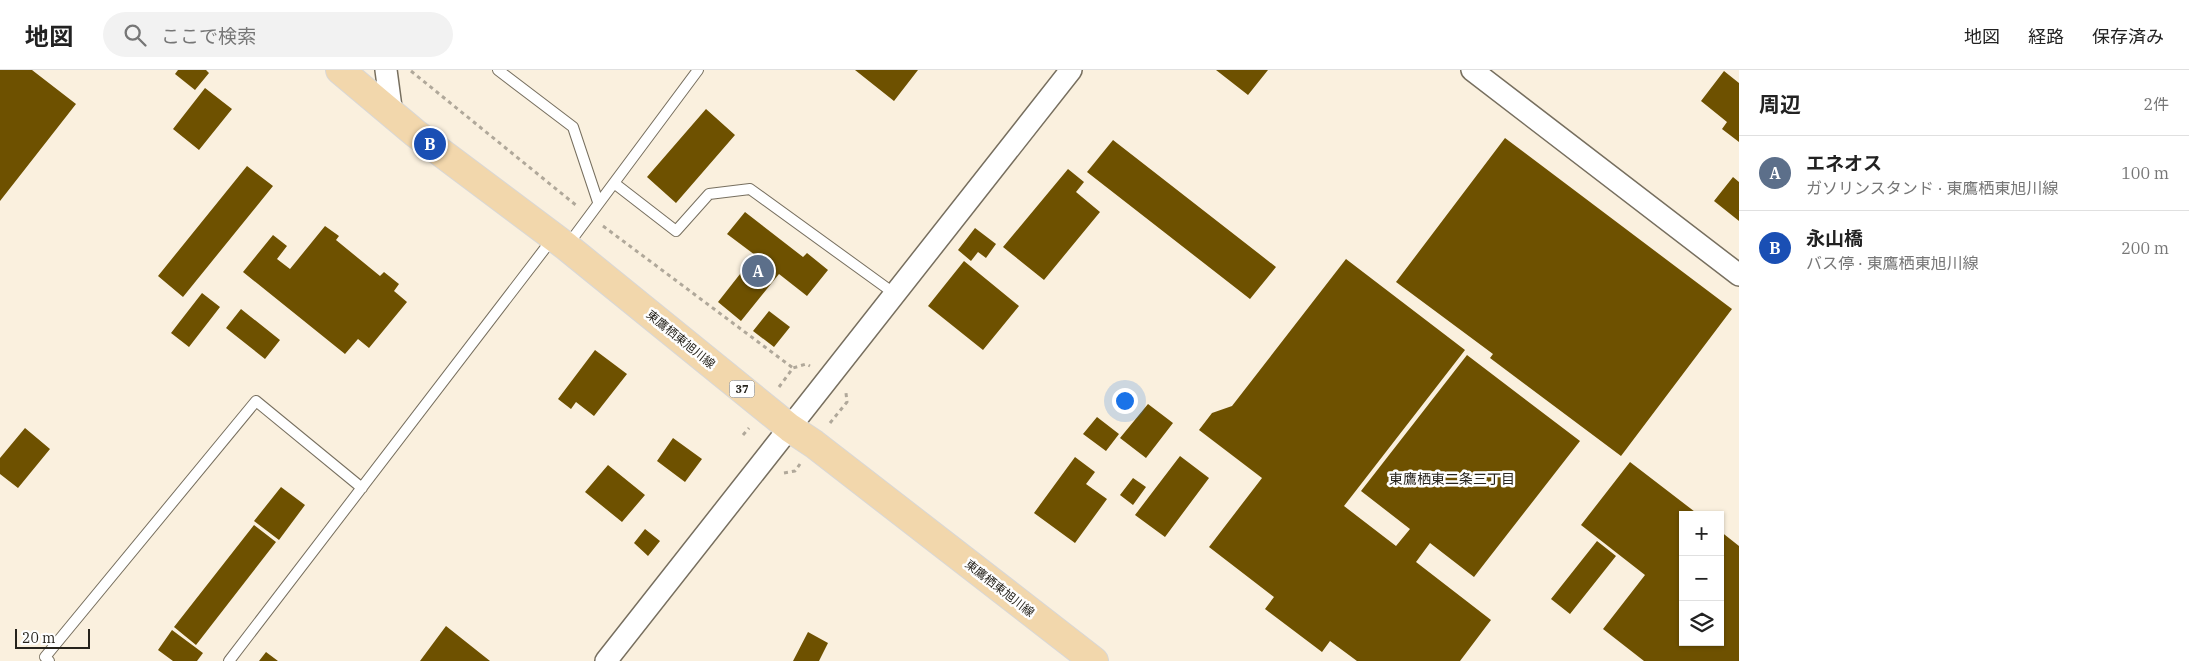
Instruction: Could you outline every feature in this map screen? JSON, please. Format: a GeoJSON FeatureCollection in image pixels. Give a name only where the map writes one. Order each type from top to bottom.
{"type":"FeatureCollection","features":[{"type":"Feature","properties":{"kind":"main road","name":"東鷹栖東旭川線"},"geometry":{"type":"LineString","coordinates":[[340,70],[392,114],[560,242],[790,428],[814,444],[1094,661]]}},
{"type":"Feature","properties":{"kind":"street"},"geometry":{"type":"LineString","coordinates":[[386,70],[392,114]]}},
{"type":"Feature","properties":{"kind":"street"},"geometry":{"type":"LineString","coordinates":[[606,661],[1071,70]]}},
{"type":"Feature","properties":{"kind":"street"},"geometry":{"type":"LineString","coordinates":[[1472,70],[1739,275]]}},
{"type":"Feature","properties":{"kind":"lane"},"geometry":{"type":"LineString","coordinates":[[498,70],[573,127],[598,202]]}},
{"type":"Feature","properties":{"kind":"lane"},"geometry":{"type":"LineString","coordinates":[[230,661],[362,488],[560,242],[614,183],[698,70]]}},
{"type":"Feature","properties":{"kind":"lane"},"geometry":{"type":"LineString","coordinates":[[614,183],[676,231],[710,194],[750,189],[895,294]]}},
{"type":"Feature","properties":{"kind":"lane"},"geometry":{"type":"LineString","coordinates":[[45,660],[256,401],[362,488]]}},
{"type":"Feature","properties":{"kind":"building"},"geometry":{"type":"Polygon","coordinates":[[[0,70],[32,70],[76,104],[0,201],[0,70]]]}},
{"type":"Feature","properties":{"kind":"building"},"geometry":{"type":"Polygon","coordinates":[[[178,70],[206,70],[209,73],[195,90],[175,74],[178,70]]]}},
{"type":"Feature","properties":{"kind":"building"},"geometry":{"type":"Polygon","coordinates":[[[855,70],[918,70],[894,101],[855,70]]]}},
{"type":"Feature","properties":{"kind":"building"},"geometry":{"type":"Polygon","coordinates":[[[1216,70],[1268,70],[1248,95],[1216,70]]]}},
{"type":"Feature","properties":{"kind":"building"},"geometry":{"type":"Polygon","coordinates":[[[1724,71],[1739,83],[1739,142],[1722,129],[1727,122],[1701,101],[1724,71]]]}},
{"type":"Feature","properties":{"kind":"building"},"geometry":{"type":"Polygon","coordinates":[[[205,88],[232,109],[199,150],[173,129],[205,88]]]}},
{"type":"Feature","properties":{"kind":"building"},"geometry":{"type":"Polygon","coordinates":[[[706,109],[735,135],[676,203],[647,177],[706,109]]]}},
{"type":"Feature","properties":{"kind":"building"},"geometry":{"type":"Polygon","coordinates":[[[1505,138],[1732,309],[1621,456],[1490,358],[1493,354],[1396,282],[1505,138]]]}},
{"type":"Feature","properties":{"kind":"building"},"geometry":{"type":"Polygon","coordinates":[[[1113,140],[1276,267],[1250,299],[1087,172],[1113,140]]]}},
{"type":"Feature","properties":{"kind":"building"},"geometry":{"type":"Polygon","coordinates":[[[247,166],[273,186],[183,297],[158,276],[247,166]]]}},
{"type":"Feature","properties":{"kind":"building"},"geometry":{"type":"Polygon","coordinates":[[[1068,169],[1084,182],[1076,192],[1100,212],[1044,280],[1003,247],[1068,169]]]}},
{"type":"Feature","properties":{"kind":"building"},"geometry":{"type":"Polygon","coordinates":[[[1733,177],[1739,182],[1739,221],[1714,201],[1733,177]]]}},
{"type":"Feature","properties":{"kind":"building"},"geometry":{"type":"Polygon","coordinates":[[[745,212],[803,257],[807,253],[828,270],[807,296],[779,274],[741,321],[718,302],[755,255],[727,234],[745,212]]]}},
{"type":"Feature","properties":{"kind":"building"},"geometry":{"type":"Polygon","coordinates":[[[325,226],[339,236],[336,240],[380,276],[384,272],[399,284],[394,291],[407,302],[369,348],[358,339],[345,354],[243,272],[273,235],[287,246],[277,259],[290,269],[325,226]]]}},
{"type":"Feature","properties":{"kind":"building"},"geometry":{"type":"Polygon","coordinates":[[[975,228],[996,244],[986,258],[978,252],[971,261],[958,250],[975,228]]]}},
{"type":"Feature","properties":{"kind":"building"},"geometry":{"type":"Polygon","coordinates":[[[1346,259],[1465,350],[1344,506],[1396,546],[1410,529],[1361,491],[1467,355],[1580,441],[1474,577],[1430,543],[1416,562],[1491,620],[1460,661],[1357,661],[1330,641],[1322,652],[1265,609],[1274,597],[1209,547],[1262,478],[1199,430],[1212,413],[1232,406],[1346,259]]]}},
{"type":"Feature","properties":{"kind":"building"},"geometry":{"type":"Polygon","coordinates":[[[964,261],[1019,306],[983,350],[928,306],[964,261]]]}},
{"type":"Feature","properties":{"kind":"building"},"geometry":{"type":"Polygon","coordinates":[[[202,293],[220,307],[189,347],[171,333],[202,293]]]}},
{"type":"Feature","properties":{"kind":"building"},"geometry":{"type":"Polygon","coordinates":[[[241,309],[280,340],[265,359],[226,328],[241,309]]]}},
{"type":"Feature","properties":{"kind":"building"},"geometry":{"type":"Polygon","coordinates":[[[769,311],[790,327],[774,347],[753,331],[769,311]]]}},
{"type":"Feature","properties":{"kind":"building"},"geometry":{"type":"Polygon","coordinates":[[[595,350],[627,374],[594,416],[576,402],[571,409],[558,399],[595,350]]]}},
{"type":"Feature","properties":{"kind":"building"},"geometry":{"type":"Polygon","coordinates":[[[1148,404],[1173,423],[1146,458],[1120,438],[1148,404]]]}},
{"type":"Feature","properties":{"kind":"building"},"geometry":{"type":"Polygon","coordinates":[[[1097,417],[1119,434],[1106,451],[1083,434],[1097,417]]]}},
{"type":"Feature","properties":{"kind":"building"},"geometry":{"type":"Polygon","coordinates":[[[25,428],[50,449],[18,488],[0,474],[0,458],[25,428]]]}},
{"type":"Feature","properties":{"kind":"building"},"geometry":{"type":"Polygon","coordinates":[[[673,438],[702,459],[685,482],[657,461],[673,438]]]}},
{"type":"Feature","properties":{"kind":"building"},"geometry":{"type":"Polygon","coordinates":[[[1180,456],[1209,478],[1165,537],[1135,515],[1180,456]]]}},
{"type":"Feature","properties":{"kind":"building"},"geometry":{"type":"Polygon","coordinates":[[[1075,457],[1095,472],[1086,484],[1107,499],[1075,543],[1034,513],[1075,457]]]}},
{"type":"Feature","properties":{"kind":"building"},"geometry":{"type":"Polygon","coordinates":[[[1630,462],[1694,511],[1679,511],[1679,646],[1724,646],[1724,534],[1739,546],[1739,661],[1644,661],[1603,629],[1645,575],[1581,525],[1630,462]]]}},
{"type":"Feature","properties":{"kind":"building"},"geometry":{"type":"Polygon","coordinates":[[[608,465],[645,495],[622,522],[585,492],[608,465]]]}},
{"type":"Feature","properties":{"kind":"building"},"geometry":{"type":"Polygon","coordinates":[[[1133,478],[1146,487],[1133,505],[1120,495],[1133,478]]]}},
{"type":"Feature","properties":{"kind":"building"},"geometry":{"type":"Polygon","coordinates":[[[281,487],[305,505],[279,540],[254,521],[281,487]]]}},
{"type":"Feature","properties":{"kind":"building"},"geometry":{"type":"Polygon","coordinates":[[[254,525],[276,542],[196,645],[174,627],[254,525]]]}},
{"type":"Feature","properties":{"kind":"building"},"geometry":{"type":"Polygon","coordinates":[[[645,529],[660,541],[648,556],[634,543],[645,529]]]}},
{"type":"Feature","properties":{"kind":"building"},"geometry":{"type":"Polygon","coordinates":[[[1597,541],[1616,556],[1570,614],[1551,599],[1597,541]]]}},
{"type":"Feature","properties":{"kind":"building"},"geometry":{"type":"Polygon","coordinates":[[[446,626],[490,661],[420,661],[446,626]]]}},
{"type":"Feature","properties":{"kind":"building"},"geometry":{"type":"Polygon","coordinates":[[[172,630],[203,653],[197,661],[173,661],[158,650],[172,630]]]}},
{"type":"Feature","properties":{"kind":"building"},"geometry":{"type":"Polygon","coordinates":[[[808,632],[828,643],[819,661],[793,661],[808,632]]]}},
{"type":"Feature","properties":{"kind":"building"},"geometry":{"type":"Polygon","coordinates":[[[266,652],[278,661],[259,661],[266,652]]]}},
{"type":"Feature","properties":{"kind":"place","name":"永山橋"},"geometry":{"type":"Point","coordinates":[430,144]}},
{"type":"Feature","properties":{"kind":"place","name":"エネオス"},"geometry":{"type":"Point","coordinates":[758,271]}},
{"type":"Feature","properties":{"kind":"district","name":"東鷹栖東二条三丁目"},"geometry":{"type":"Point","coordinates":[1452,479]}}]}
